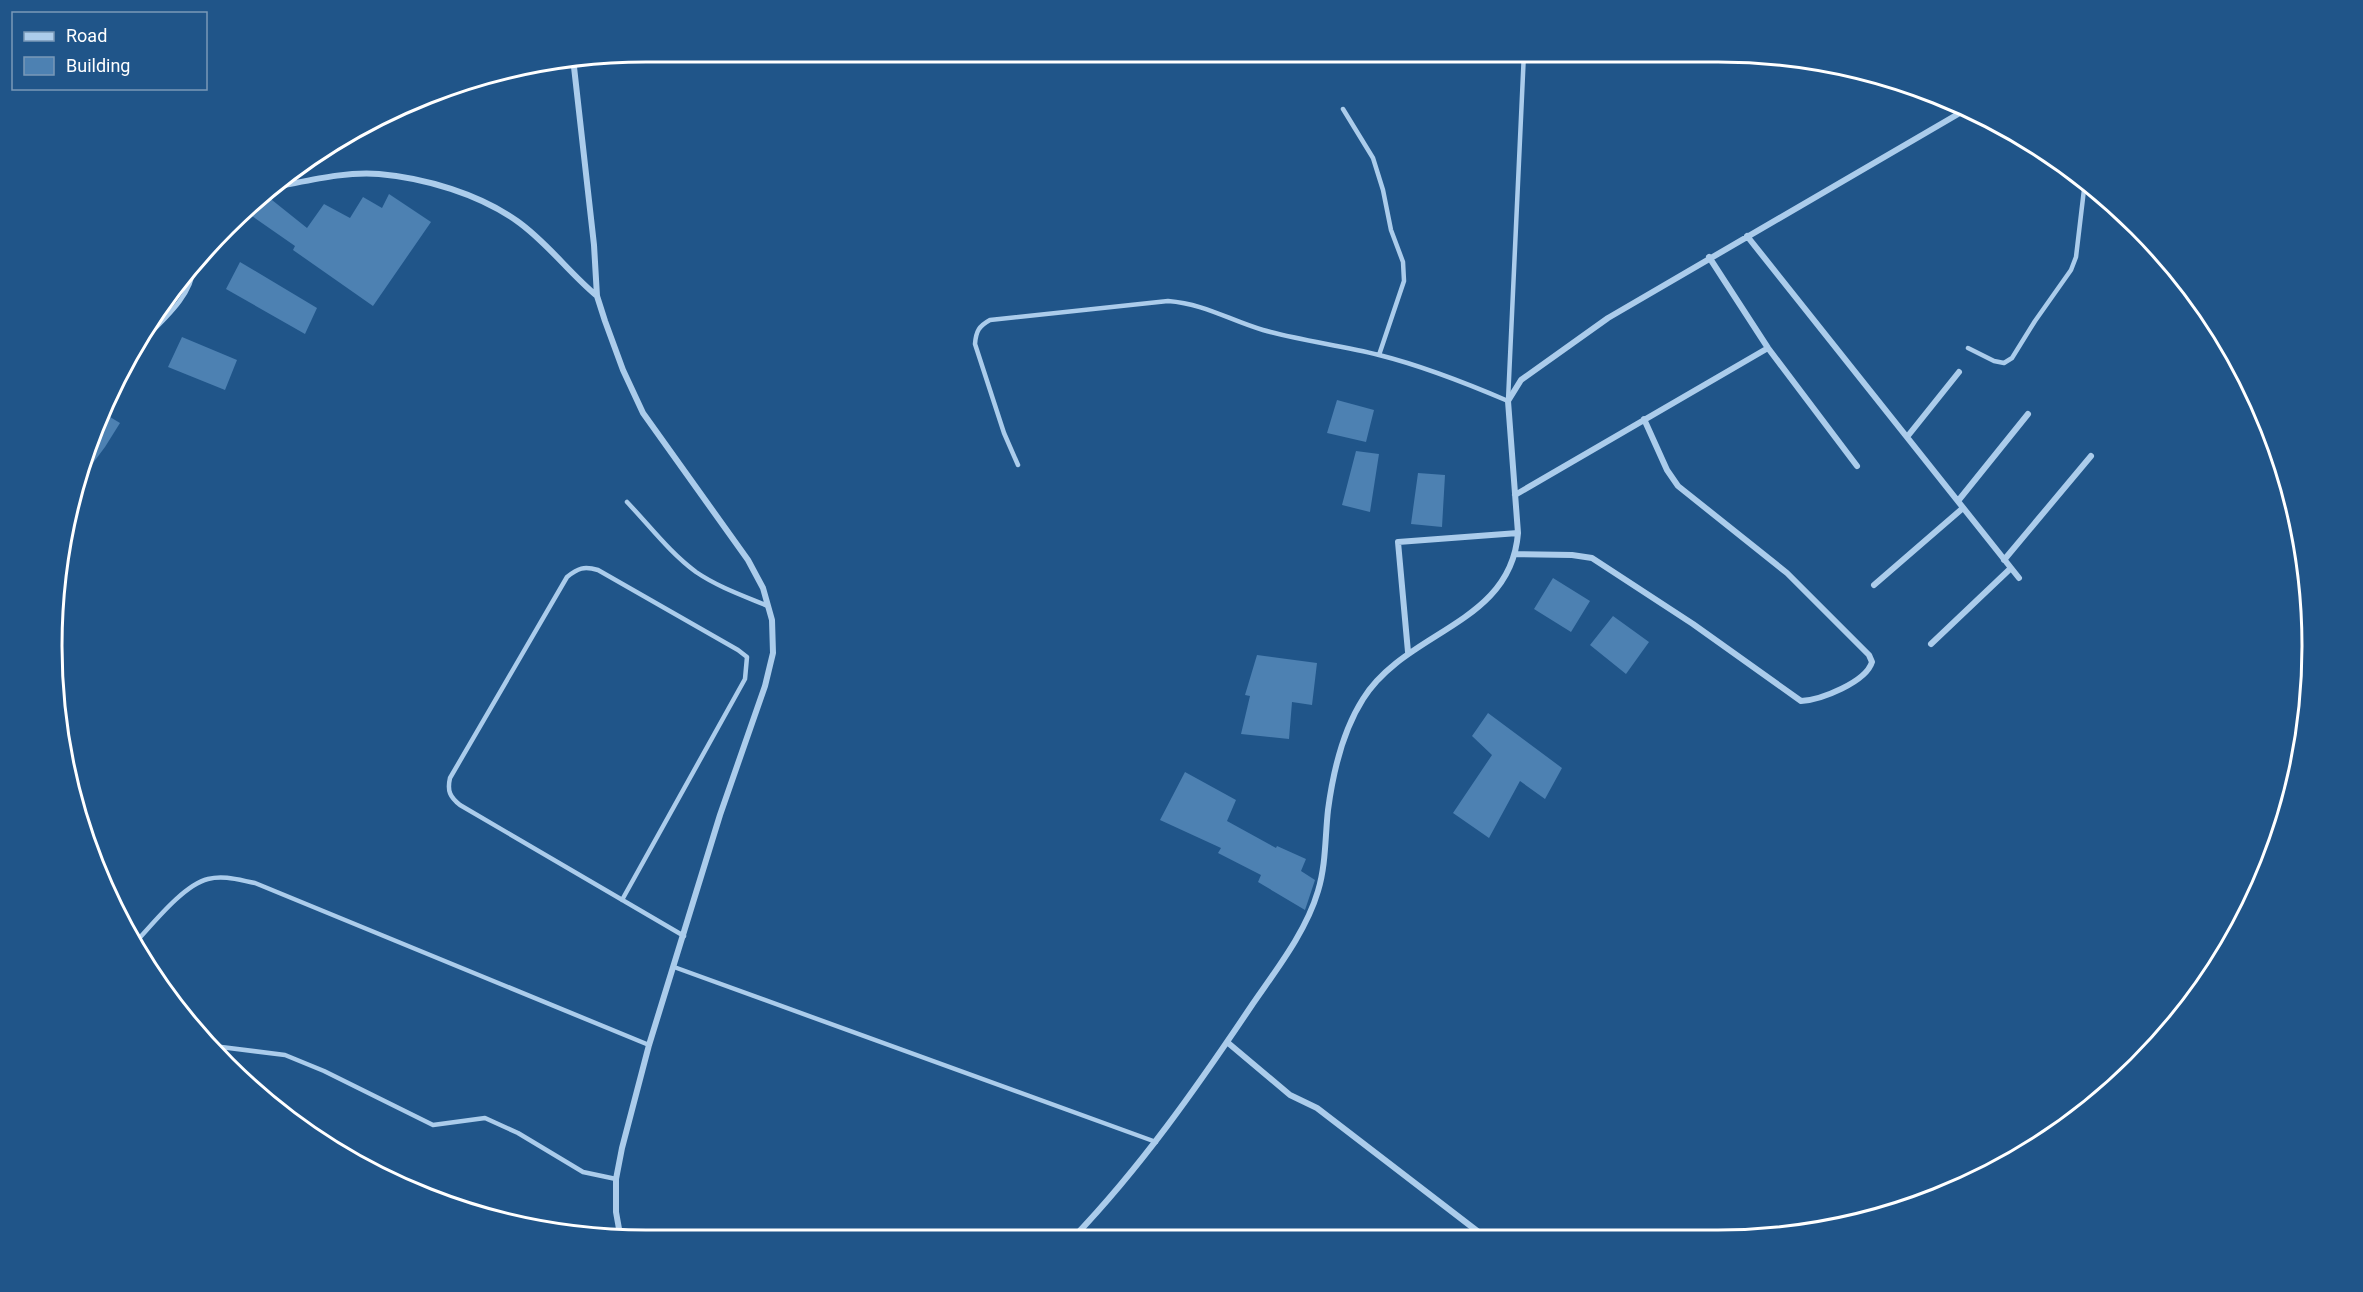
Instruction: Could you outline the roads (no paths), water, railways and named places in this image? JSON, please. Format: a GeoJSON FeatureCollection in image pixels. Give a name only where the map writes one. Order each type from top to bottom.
{"type":"FeatureCollection","features":[{"type":"Feature","properties":{"kind":"street"},"geometry":{"type":"LineString","coordinates":[[574,67],[594,246],[597,296],[623,370],[643,412],[743,551],[763,588],[772,620],[773,653],[765,686],[720,815],[649,1045],[622,1148],[616,1179],[616,1212],[619,1229]]}},
{"type":"Feature","properties":{"kind":"street"},"geometry":{"type":"LineString","coordinates":[[1081,1230],[1108,1201],[1182,1109],[1307,918],[1318,892],[1324,869],[1330,800],[1340,751],[1349,725],[1375,681],[1408,652],[1462,621],[1488,600],[1500,585],[1516,554],[1518,533],[1508,401],[1521,380],[1608,318],[1709,257],[1958,114]]}},
{"type":"Feature","properties":{"kind":"street"},"geometry":{"type":"LineString","coordinates":[[287,185],[329,177],[377,174],[428,183],[473,197],[517,220],[555,255],[575,279],[597,296]]}},
{"type":"Feature","properties":{"kind":"street"},"geometry":{"type":"LineString","coordinates":[[1747,236],[2019,578]]}},
{"type":"Feature","properties":{"kind":"street"},"geometry":{"type":"LineString","coordinates":[[1709,257],[1768,348],[1857,466]]}},
{"type":"Feature","properties":{"kind":"street"},"geometry":{"type":"LineString","coordinates":[[1515,495],[1768,348]]}},
{"type":"Feature","properties":{"kind":"street"},"geometry":{"type":"LineString","coordinates":[[1907,437],[1959,372]]}},
{"type":"Feature","properties":{"kind":"street"},"geometry":{"type":"LineString","coordinates":[[1958,501],[2028,414]]}},
{"type":"Feature","properties":{"kind":"street"},"geometry":{"type":"LineString","coordinates":[[1516,554],[1572,555],[1592,558],[1693,624],[1801,701],[1814,701],[1863,677],[1870,670],[1872,662],[1869,655],[1807,592],[1757,548],[1678,486],[1667,470],[1644,419]]}},
{"type":"Feature","properties":{"kind":"street"},"geometry":{"type":"LineString","coordinates":[[2004,560],[2091,456]]}},
{"type":"Feature","properties":{"kind":"street"},"geometry":{"type":"LineString","coordinates":[[1874,585],[1963,508]]}},
{"type":"Feature","properties":{"kind":"street"},"geometry":{"type":"LineString","coordinates":[[1408,652],[1398,542],[1518,533]]}},
{"type":"Feature","properties":{"kind":"street"},"geometry":{"type":"LineString","coordinates":[[1931,644],[2011,568]]}},
{"type":"Feature","properties":{"kind":"street"},"geometry":{"type":"LineString","coordinates":[[1227,1042],[1290,1095],[1317,1108],[1476,1230]]}},
{"type":"Feature","properties":{"kind":"lane"},"geometry":{"type":"LineString","coordinates":[[1018,465],[1004,434],[975,344],[975,334],[980,325],[990,320],[1168,301],[1189,303],[1215,310],[1264,330],[1379,355],[1424,368],[1508,401],[1524,62]]}},
{"type":"Feature","properties":{"kind":"lane"},"geometry":{"type":"LineString","coordinates":[[1343,109],[1373,158],[1383,190],[1391,230],[1403,262],[1404,281],[1379,355]]}},
{"type":"Feature","properties":{"kind":"lane"},"geometry":{"type":"LineString","coordinates":[[1968,348],[1994,361],[2004,363],[2012,358],[2071,270],[2076,256],[2084,191]]}},
{"type":"Feature","properties":{"kind":"lane"},"geometry":{"type":"LineString","coordinates":[[158,325],[177,305],[190,286],[190,280]]}},
{"type":"Feature","properties":{"kind":"lane"},"geometry":{"type":"LineString","coordinates":[[627,502],[684,562],[698,573],[720,586],[768,606]]}},
{"type":"Feature","properties":{"kind":"lane"},"geometry":{"type":"LineString","coordinates":[[622,900],[745,679],[747,657],[598,570],[586,567],[576,570],[567,577],[450,778],[448,788],[451,797],[459,805],[622,900],[684,936]]}},
{"type":"Feature","properties":{"kind":"lane"},"geometry":{"type":"LineString","coordinates":[[140,938],[189,888],[206,879],[225,877],[255,883],[649,1045]]}},
{"type":"Feature","properties":{"kind":"lane"},"geometry":{"type":"LineString","coordinates":[[674,967],[1155,1142]]}},
{"type":"Feature","properties":{"kind":"lane"},"geometry":{"type":"LineString","coordinates":[[222,1047],[285,1055],[324,1071],[433,1125],[485,1118],[518,1133],[583,1172],[616,1179]]}}]}
